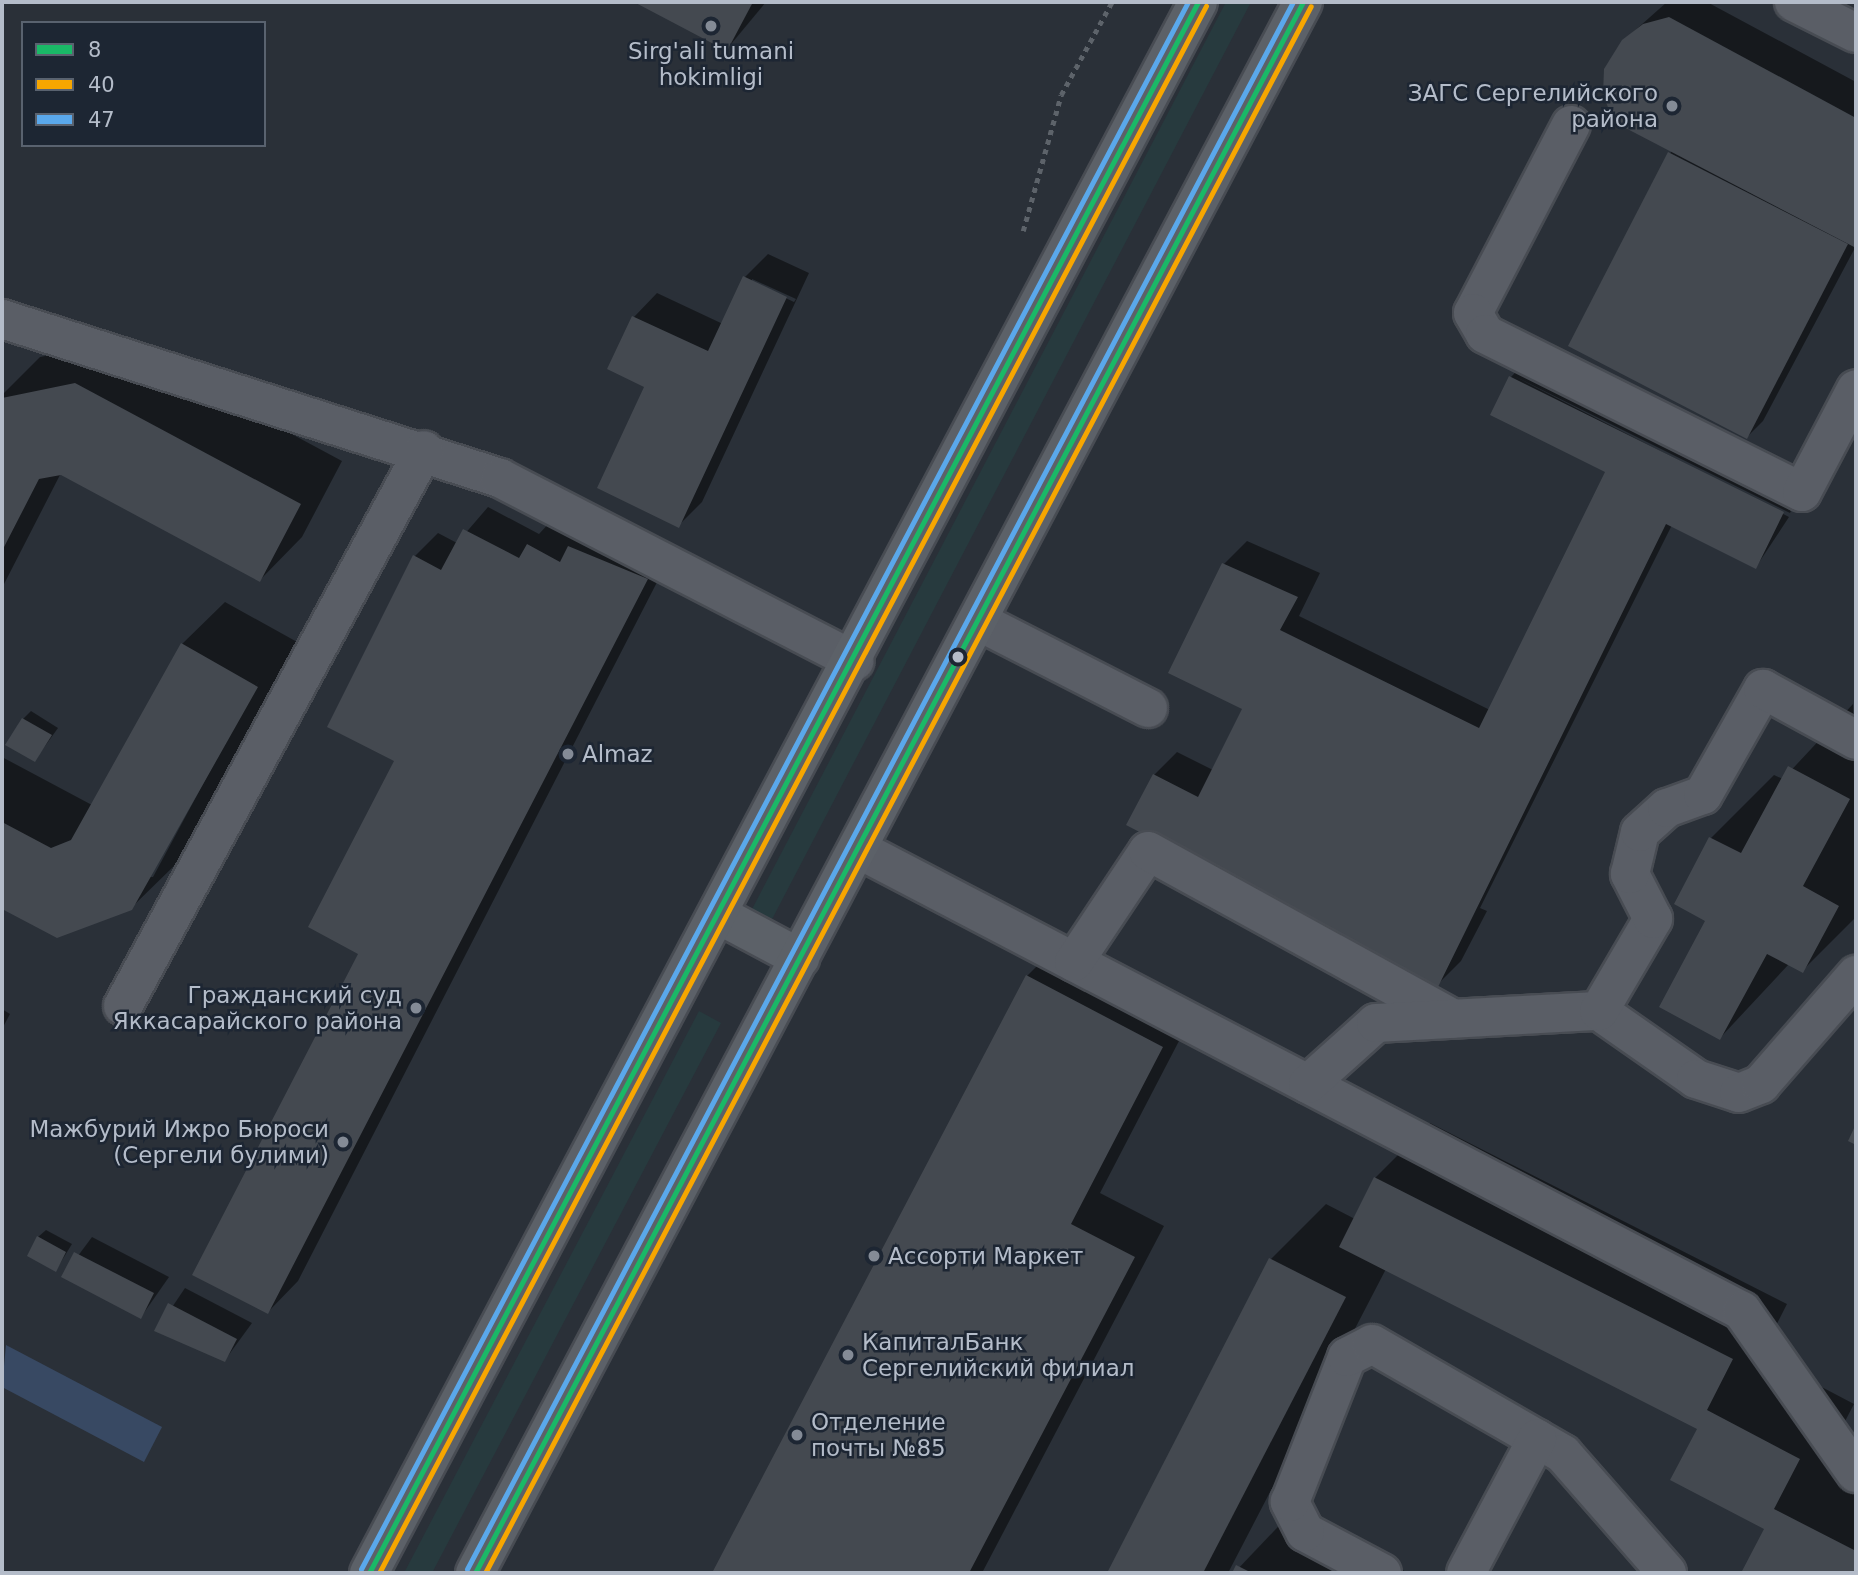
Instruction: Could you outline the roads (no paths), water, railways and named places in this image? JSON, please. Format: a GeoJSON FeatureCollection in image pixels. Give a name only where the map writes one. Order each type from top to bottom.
{"type":"FeatureCollection","features":[{"type":"Feature","properties":{"kind":"main road"},"geometry":{"type":"LineString","coordinates":[[369,1573],[854,661],[1198,2]]}},
{"type":"Feature","properties":{"kind":"main road"},"geometry":{"type":"LineString","coordinates":[[475,1573],[1303,2]]}},
{"type":"Feature","properties":{"kind":"main road"},"geometry":{"type":"LineString","coordinates":[[719,915],[800,958]]}},
{"type":"Feature","properties":{"kind":"lane"},"geometry":{"type":"LineString","coordinates":[[1794,2],[1856,33]]}},
{"type":"Feature","properties":{"kind":"lane"},"geometry":{"type":"LineString","coordinates":[[1571,125],[1473,313],[1485,334],[1802,492],[1856,389]]}},
{"type":"Feature","properties":{"kind":"lane"},"geometry":{"type":"LineString","coordinates":[[2,318],[424,450],[500,478],[854,661]]}},
{"type":"Feature","properties":{"kind":"lane"},"geometry":{"type":"LineString","coordinates":[[123,1006],[424,450]]}},
{"type":"Feature","properties":{"kind":"lane"},"geometry":{"type":"LineString","coordinates":[[978,621],[1148,708]]}},
{"type":"Feature","properties":{"kind":"lane"},"geometry":{"type":"LineString","coordinates":[[1599,1011],[1653,919],[1630,874],[1640,832],[1667,808],[1703,794],[1763,689],[1856,740]]}},
{"type":"Feature","properties":{"kind":"lane"},"geometry":{"type":"LineString","coordinates":[[858,849],[1742,1311],[1856,1473]]}},
{"type":"Feature","properties":{"kind":"lane"},"geometry":{"type":"LineString","coordinates":[[1074,962],[1148,851],[1453,1019]]}},
{"type":"Feature","properties":{"kind":"lane"},"geometry":{"type":"LineString","coordinates":[[1308,1084],[1376,1023],[1599,1011],[1696,1079],[1739,1093],[1761,1084],[1856,975]]}},
{"type":"Feature","properties":{"kind":"lane"},"geometry":{"type":"LineString","coordinates":[[1382,1573],[1305,1532],[1290,1502],[1347,1357],[1372,1344],[1563,1454],[1667,1573]]}},
{"type":"Feature","properties":{"kind":"lane"},"geometry":{"type":"LineString","coordinates":[[1466,1573],[1537,1438]]}},
{"type":"Feature","properties":{"kind":"water"},"geometry":{"type":"Polygon","coordinates":[[[6,1345],[162,1427],[144,1462],[2,1387],[6,1345]]]}},
{"type":"Feature","properties":{"kind":"place","name":"Sirg'ali tumani hokimligi"},"geometry":{"type":"Point","coordinates":[711,26]}},
{"type":"Feature","properties":{"kind":"place","name":"ЗАГС Сергелийского района"},"geometry":{"type":"Point","coordinates":[1672,106]}},
{"type":"Feature","properties":{"kind":"place","name":"Almaz"},"geometry":{"type":"Point","coordinates":[568,754]}},
{"type":"Feature","properties":{"kind":"place","name":"Гражданский суд Яккасарайского района"},"geometry":{"type":"Point","coordinates":[416,1008]}},
{"type":"Feature","properties":{"kind":"place","name":"Мажбурий Ижро Бюроси (Сергели булими)"},"geometry":{"type":"Point","coordinates":[343,1142]}},
{"type":"Feature","properties":{"kind":"place","name":"Ассорти Маркет"},"geometry":{"type":"Point","coordinates":[874,1256]}},
{"type":"Feature","properties":{"kind":"place","name":"КапиталБанк Сергелийский филиал"},"geometry":{"type":"Point","coordinates":[848,1355]}},
{"type":"Feature","properties":{"kind":"place","name":"Отделение почты №85"},"geometry":{"type":"Point","coordinates":[797,1435]}}]}
